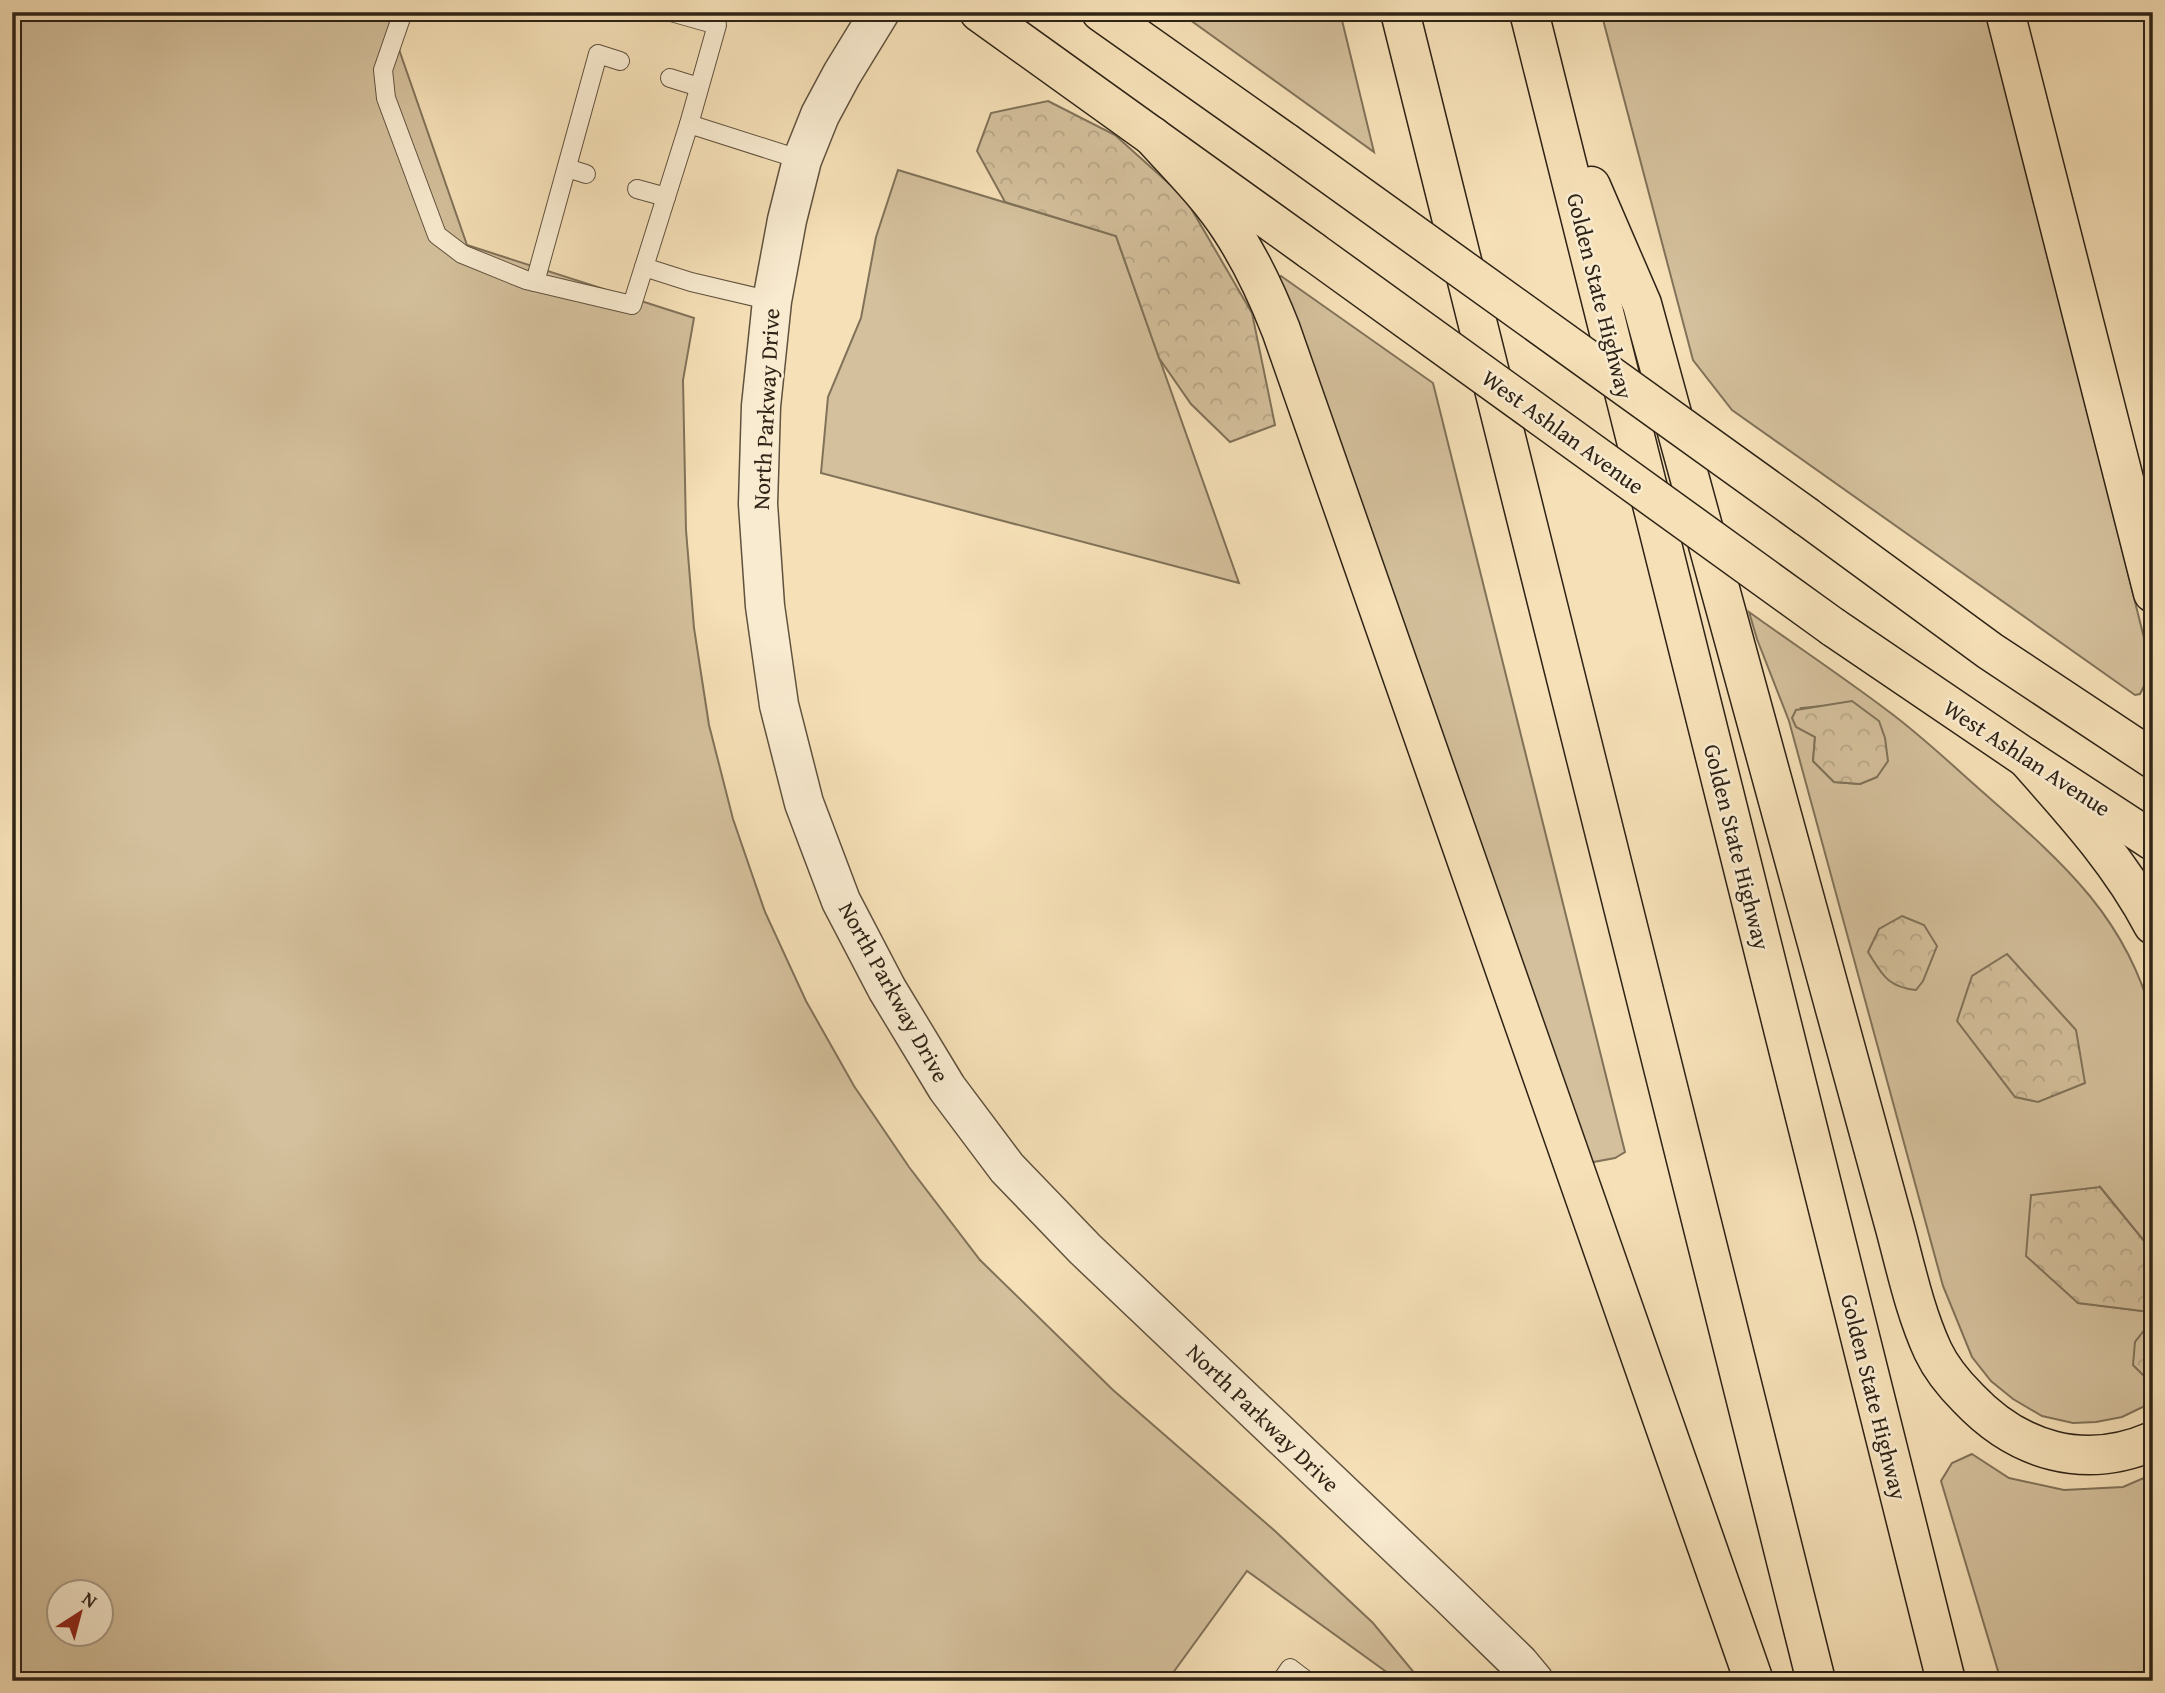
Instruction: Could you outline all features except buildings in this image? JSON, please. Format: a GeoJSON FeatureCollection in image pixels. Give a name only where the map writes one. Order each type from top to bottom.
{"type":"FeatureCollection","features":[{"type":"Feature","properties":{"kind":"main road","name":"West Ashlan Avenue"},"geometry":{"type":"LineString","coordinates":[[979,12],[1833,627],[2025,758],[2153,841]]}},
{"type":"Feature","properties":{"kind":"main road"},"geometry":{"type":"LineString","coordinates":[[1101,12],[1990,651],[2153,759]]}},
{"type":"Feature","properties":{"kind":"main road"},"geometry":{"type":"LineString","coordinates":[[1399,12],[1816,1681]]}},
{"type":"Feature","properties":{"kind":"main road","name":"Golden State Highway"},"geometry":{"type":"LineString","coordinates":[[1529,12],[1946,1681]]}},
{"type":"Feature","properties":{"kind":"main road"},"geometry":{"type":"LineString","coordinates":[[2005,12],[2153,593]]}},
{"type":"Feature","properties":{"kind":"main road"},"geometry":{"type":"LineString","coordinates":[[1545,78],[1642,304],[1914,1298],[1934,1353],[1945,1371],[1981,1412],[2031,1445],[2090,1455],[2137,1448],[2153,1441]]}},
{"type":"Feature","properties":{"kind":"main road"},"geometry":{"type":"LineString","coordinates":[[1152,136],[1228,226],[1265,291],[1302,388],[1754,1681]]}},
{"type":"Feature","properties":{"kind":"main road"},"geometry":{"type":"LineString","coordinates":[[2025,758],[2095,836],[2134,890],[2153,925]]}},
{"type":"Feature","properties":{"kind":"street","name":"North Parkway Drive"},"geometry":{"type":"LineString","coordinates":[[880,12],[826,104],[802,160],[787,220],[772,301],[761,406],[758,504],[765,606],[779,705],[804,803],[841,901],[887,989],[947,1088],[1007,1168],[1085,1249],[1447,1593],[1534,1681]]}},
{"type":"Feature","properties":{"kind":"lane"},"geometry":{"type":"LineString","coordinates":[[402,12],[383,70],[386,98],[437,235],[462,254],[535,282],[632,305],[717,25],[671,12]]}},
{"type":"Feature","properties":{"kind":"lane"},"geometry":{"type":"LineString","coordinates":[[535,282],[598,54],[620,61]]}},
{"type":"Feature","properties":{"kind":"lane"},"geometry":{"type":"LineString","coordinates":[[670,78],[699,87]]}},
{"type":"Feature","properties":{"kind":"lane"},"geometry":{"type":"LineString","coordinates":[[689,124],[802,160]]}},
{"type":"Feature","properties":{"kind":"lane"},"geometry":{"type":"LineString","coordinates":[[566,168],[586,174]]}},
{"type":"Feature","properties":{"kind":"lane"},"geometry":{"type":"LineString","coordinates":[[637,189],[666,197]]}},
{"type":"Feature","properties":{"kind":"lane"},"geometry":{"type":"LineString","coordinates":[[644,267],[691,282],[772,301]]}},
{"type":"Feature","properties":{"kind":"lane"},"geometry":{"type":"LineString","coordinates":[[1281,1681],[1290,1668],[1307,1681]]}},
{"type":"Feature","properties":{"kind":"green space"},"geometry":{"type":"Polygon","coordinates":[[[12,12],[386,12],[467,245],[694,318],[683,380],[686,530],[694,628],[709,725],[733,819],[765,912],[806,1001],[854,1086],[909,1167],[980,1260],[1113,1390],[1275,1531],[1373,1623],[1421,1681],[1399,1681],[1247,1571],[1167,1681],[12,1681],[12,12]]]}},
{"type":"Feature","properties":{"kind":"green space"},"geometry":{"type":"Polygon","coordinates":[[[1179,12],[1340,12],[1374,152],[1179,12]]]}},
{"type":"Feature","properties":{"kind":"green space"},"geometry":{"type":"Polygon","coordinates":[[[1601,12],[1988,12],[2153,674],[2153,684],[2145,684],[2140,694],[2135,695],[1732,410],[1693,360],[1601,12]]]}},
{"type":"Feature","properties":{"kind":"green space"},"geometry":{"type":"Polygon","coordinates":[[[1048,101],[1115,135],[1185,198],[1252,313],[1275,425],[1230,442],[1191,404],[1159,358],[1116,236],[1005,202],[977,151],[991,113],[1048,101]]]}},
{"type":"Feature","properties":{"kind":"green space"},"geometry":{"type":"Polygon","coordinates":[[[898,170],[1116,236],[1239,583],[821,473],[828,397],[861,318],[876,237],[898,170]]]}},
{"type":"Feature","properties":{"kind":"green space"},"geometry":{"type":"Polygon","coordinates":[[[1281,276],[1433,383],[1625,1152],[1615,1158],[1588,1163],[1276,279],[1281,276]]]}},
{"type":"Feature","properties":{"kind":"green space"},"geometry":{"type":"Polygon","coordinates":[[[1749,612],[1913,731],[2065,868],[2108,921],[2126,951],[2141,983],[2153,1020],[2153,1252],[2100,1187],[2078,1303],[2150,1312],[2153,1309],[2153,1327],[2146,1328],[2144,1376],[2153,1377],[2153,1402],[2122,1417],[2096,1422],[2073,1423],[2042,1416],[2013,1399],[1991,1381],[1972,1357],[1943,1286],[1789,721],[1749,612]],[[1822,706],[1801,708],[1815,737],[1813,761],[1834,782],[1860,784],[1877,777],[1822,706]]]}},
{"type":"Feature","properties":{"kind":"green space"},"geometry":{"type":"Polygon","coordinates":[[[1852,701],[1879,721],[1885,738],[1888,761],[1877,777],[1860,784],[1834,782],[1813,761],[1815,737],[1796,727],[1792,718],[1796,710],[1852,701]]]}},
{"type":"Feature","properties":{"kind":"green space"},"geometry":{"type":"Polygon","coordinates":[[[1902,916],[1924,925],[1937,946],[1923,981],[1916,990],[1898,986],[1886,978],[1868,952],[1879,929],[1902,916]]]}},
{"type":"Feature","properties":{"kind":"green space"},"geometry":{"type":"Polygon","coordinates":[[[2007,954],[2076,1030],[2085,1083],[2038,1102],[2015,1097],[1957,1021],[1972,976],[2007,954]]]}},
{"type":"Feature","properties":{"kind":"green space"},"geometry":{"type":"Polygon","coordinates":[[[2100,1187],[2153,1252],[2153,1309],[2150,1312],[2078,1303],[2026,1256],[2031,1195],[2100,1187]]]}},
{"type":"Feature","properties":{"kind":"green space"},"geometry":{"type":"Polygon","coordinates":[[[2153,1327],[2153,1377],[2144,1376],[2133,1365],[2135,1342],[2146,1328],[2153,1327]]]}},
{"type":"Feature","properties":{"kind":"green space"},"geometry":{"type":"Polygon","coordinates":[[[1972,1454],[2009,1478],[2064,1490],[2123,1487],[2153,1474],[2153,1681],[2001,1681],[1941,1481],[1952,1463],[1972,1454]]]}}]}
